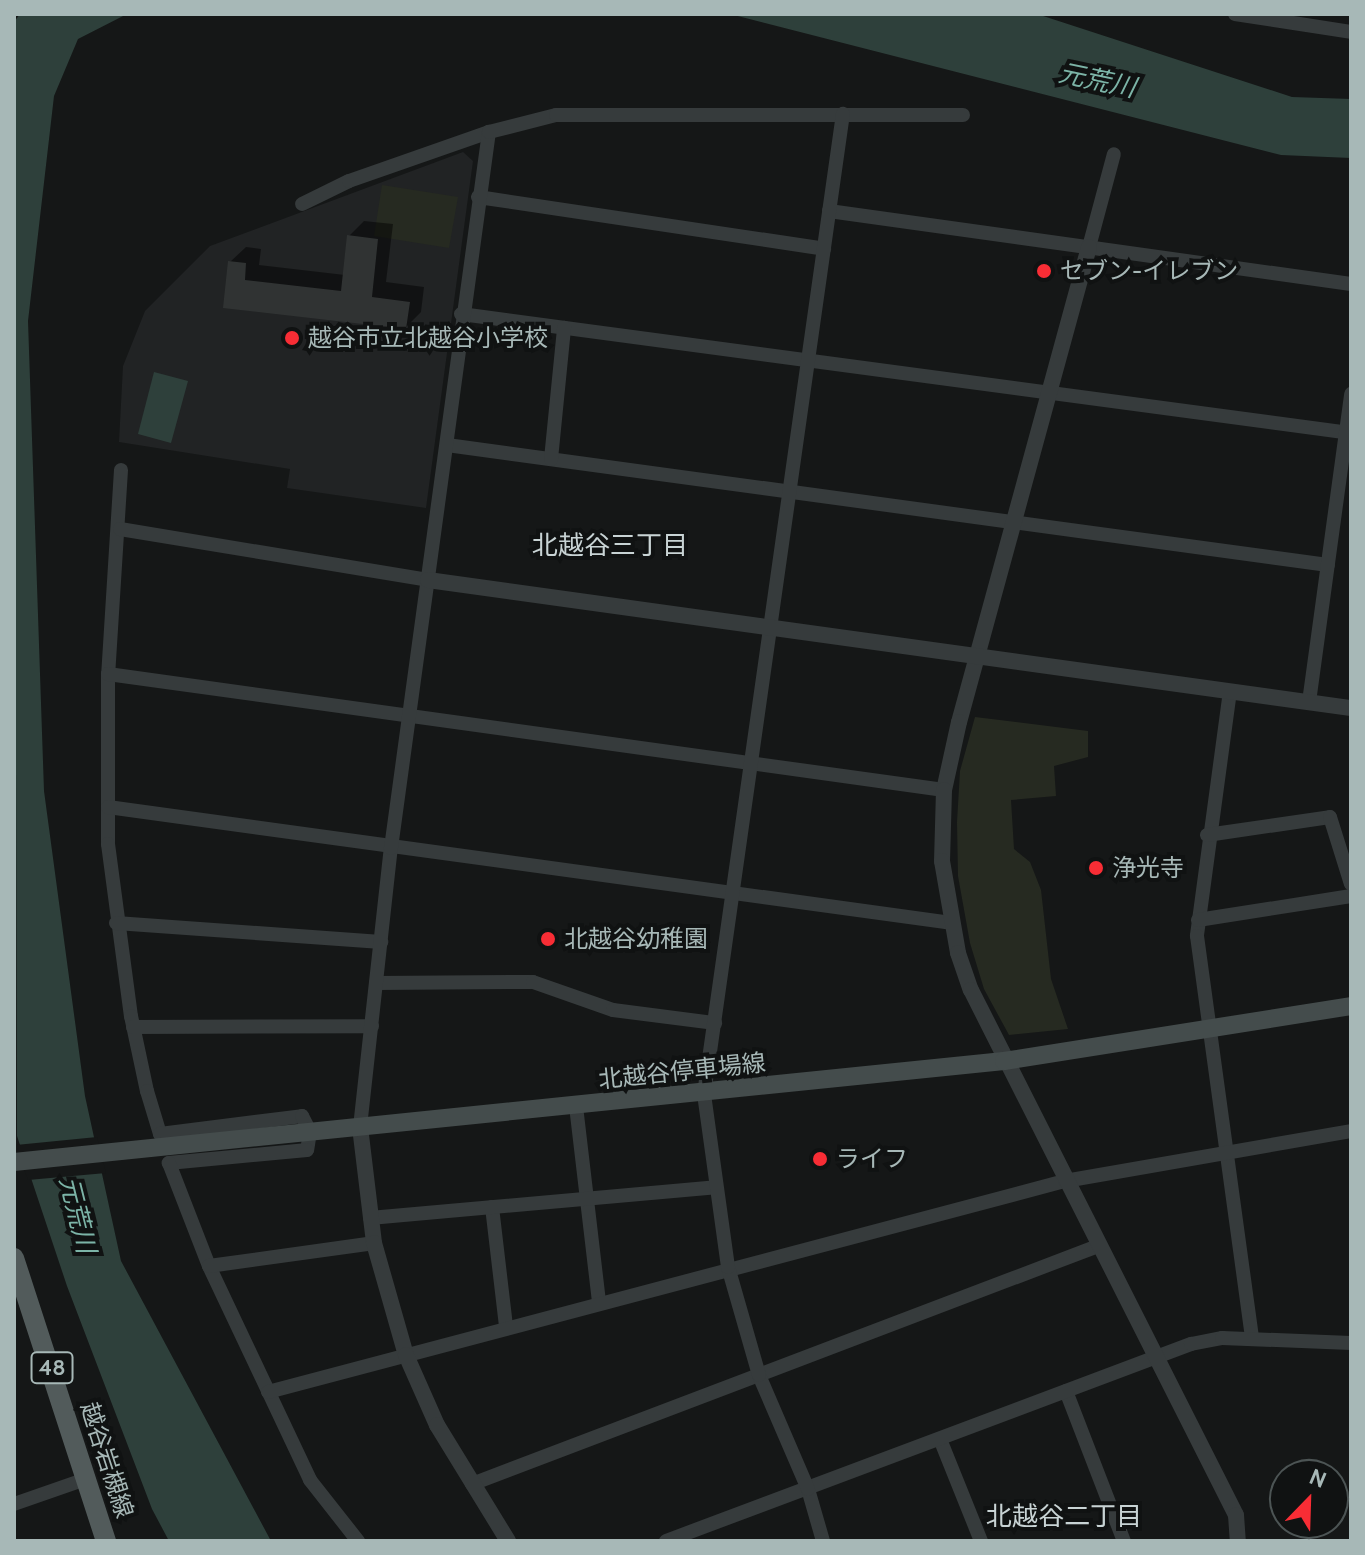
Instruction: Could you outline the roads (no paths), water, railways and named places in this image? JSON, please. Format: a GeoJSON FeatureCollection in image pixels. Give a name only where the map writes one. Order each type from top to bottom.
{"type":"FeatureCollection","features":[{"type":"Feature","properties":{"kind":"main road","name":"北越谷停車場線"},"geometry":{"type":"LineString","coordinates":[[14,1162],[1004,1061],[1351,1006]]}},
{"type":"Feature","properties":{"kind":"main road","name":"越谷岩槻線"},"geometry":{"type":"LineString","coordinates":[[14,1258],[83,1480],[106,1541]]}},
{"type":"Feature","properties":{"kind":"street"},"geometry":{"type":"LineString","coordinates":[[1235,14],[1351,32]]}},
{"type":"Feature","properties":{"kind":"street"},"geometry":{"type":"LineString","coordinates":[[823,1541],[808,1489],[759,1375],[728,1267],[704,1094],[843,114]]}},
{"type":"Feature","properties":{"kind":"street"},"geometry":{"type":"LineString","coordinates":[[302,204],[349,181],[489,132],[556,115],[963,115]]}},
{"type":"Feature","properties":{"kind":"street"},"geometry":{"type":"LineString","coordinates":[[489,132],[461,314],[447,445],[391,848],[360,1127],[374,1243],[406,1355],[437,1425],[508,1541]]}},
{"type":"Feature","properties":{"kind":"street"},"geometry":{"type":"LineString","coordinates":[[1114,154],[944,790],[942,861],[951,923],[971,990],[1004,1061],[1236,1515],[1238,1541]]}},
{"type":"Feature","properties":{"kind":"street"},"geometry":{"type":"LineString","coordinates":[[478,197],[824,249]]}},
{"type":"Feature","properties":{"kind":"street"},"geometry":{"type":"LineString","coordinates":[[829,211],[1351,284]]}},
{"type":"Feature","properties":{"kind":"street"},"geometry":{"type":"LineString","coordinates":[[461,314],[1348,433]]}},
{"type":"Feature","properties":{"kind":"street"},"geometry":{"type":"LineString","coordinates":[[551,459],[564,328]]}},
{"type":"Feature","properties":{"kind":"street"},"geometry":{"type":"LineString","coordinates":[[1309,702],[1351,394]]}},
{"type":"Feature","properties":{"kind":"street"},"geometry":{"type":"LineString","coordinates":[[447,445],[1328,565]]}},
{"type":"Feature","properties":{"kind":"street"},"geometry":{"type":"LineString","coordinates":[[121,470],[120,529],[108,674],[108,807],[116,923],[133,1027],[160,1134],[302,1116],[310,1132],[307,1150],[169,1163],[209,1266],[310,1480],[358,1541]]}},
{"type":"Feature","properties":{"kind":"street"},"geometry":{"type":"LineString","coordinates":[[120,529],[428,580],[1351,708]]}},
{"type":"Feature","properties":{"kind":"street"},"geometry":{"type":"LineString","coordinates":[[108,674],[944,790]]}},
{"type":"Feature","properties":{"kind":"street"},"geometry":{"type":"LineString","coordinates":[[1230,691],[1207,835],[1198,920],[1252,1338]]}},
{"type":"Feature","properties":{"kind":"street"},"geometry":{"type":"LineString","coordinates":[[108,807],[730,896],[951,923]]}},
{"type":"Feature","properties":{"kind":"street"},"geometry":{"type":"LineString","coordinates":[[1207,835],[1330,817],[1351,884]]}},
{"type":"Feature","properties":{"kind":"street"},"geometry":{"type":"LineString","coordinates":[[1198,920],[1351,896]]}},
{"type":"Feature","properties":{"kind":"street"},"geometry":{"type":"LineString","coordinates":[[116,923],[381,942]]}},
{"type":"Feature","properties":{"kind":"street"},"geometry":{"type":"LineString","coordinates":[[376,983],[533,982],[613,1010],[715,1023]]}},
{"type":"Feature","properties":{"kind":"street"},"geometry":{"type":"LineString","coordinates":[[133,1027],[372,1026]]}},
{"type":"Feature","properties":{"kind":"street"},"geometry":{"type":"LineString","coordinates":[[576,1106],[599,1301]]}},
{"type":"Feature","properties":{"kind":"street"},"geometry":{"type":"LineString","coordinates":[[268,1392],[599,1301],[1065,1181],[1351,1131]]}},
{"type":"Feature","properties":{"kind":"street"},"geometry":{"type":"LineString","coordinates":[[370,1218],[716,1187]]}},
{"type":"Feature","properties":{"kind":"street"},"geometry":{"type":"LineString","coordinates":[[492,1207],[506,1327]]}},
{"type":"Feature","properties":{"kind":"street"},"geometry":{"type":"LineString","coordinates":[[209,1266],[374,1243]]}},
{"type":"Feature","properties":{"kind":"street"},"geometry":{"type":"LineString","coordinates":[[472,1484],[1098,1246]]}},
{"type":"Feature","properties":{"kind":"street"},"geometry":{"type":"LineString","coordinates":[[666,1541],[1156,1357],[1222,1338],[1351,1343]]}},
{"type":"Feature","properties":{"kind":"street"},"geometry":{"type":"LineString","coordinates":[[1066,1391],[1124,1541]]}},
{"type":"Feature","properties":{"kind":"street"},"geometry":{"type":"LineString","coordinates":[[940,1439],[981,1541]]}},
{"type":"Feature","properties":{"kind":"street"},"geometry":{"type":"LineString","coordinates":[[14,1504],[83,1480]]}},
{"type":"Feature","properties":{"kind":"water","name":"元荒川"},"geometry":{"type":"Polygon","coordinates":[[[20,14],[127,14],[78,39],[54,96],[28,321],[44,791],[85,1096],[121,1261],[271,1541],[169,1541],[152,1509],[67,1286],[17,1136],[14,22],[20,14]]]}},
{"type":"Feature","properties":{"kind":"water","name":"元荒川"},"geometry":{"type":"Polygon","coordinates":[[[730,14],[1037,14],[1292,97],[1351,99],[1351,158],[1281,155],[730,14]]]}},
{"type":"Feature","properties":{"kind":"water"},"geometry":{"type":"Polygon","coordinates":[[[154,372],[188,381],[171,443],[138,434],[154,372]]]}},
{"type":"Feature","properties":{"kind":"place","name":"セブン-イレブン"},"geometry":{"type":"Point","coordinates":[1044,271]}},
{"type":"Feature","properties":{"kind":"place","name":"越谷市立北越谷小学校"},"geometry":{"type":"Point","coordinates":[292,338]}},
{"type":"Feature","properties":{"kind":"place","name":"浄光寺"},"geometry":{"type":"Point","coordinates":[1096,868]}},
{"type":"Feature","properties":{"kind":"place","name":"北越谷幼稚園"},"geometry":{"type":"Point","coordinates":[548,939]}},
{"type":"Feature","properties":{"kind":"place","name":"ライフ"},"geometry":{"type":"Point","coordinates":[820,1159]}},
{"type":"Feature","properties":{"kind":"district","name":"北越谷三丁目"},"geometry":{"type":"Point","coordinates":[610,546]}},
{"type":"Feature","properties":{"kind":"district","name":"北越谷二丁目"},"geometry":{"type":"Point","coordinates":[1064,1517]}}]}
